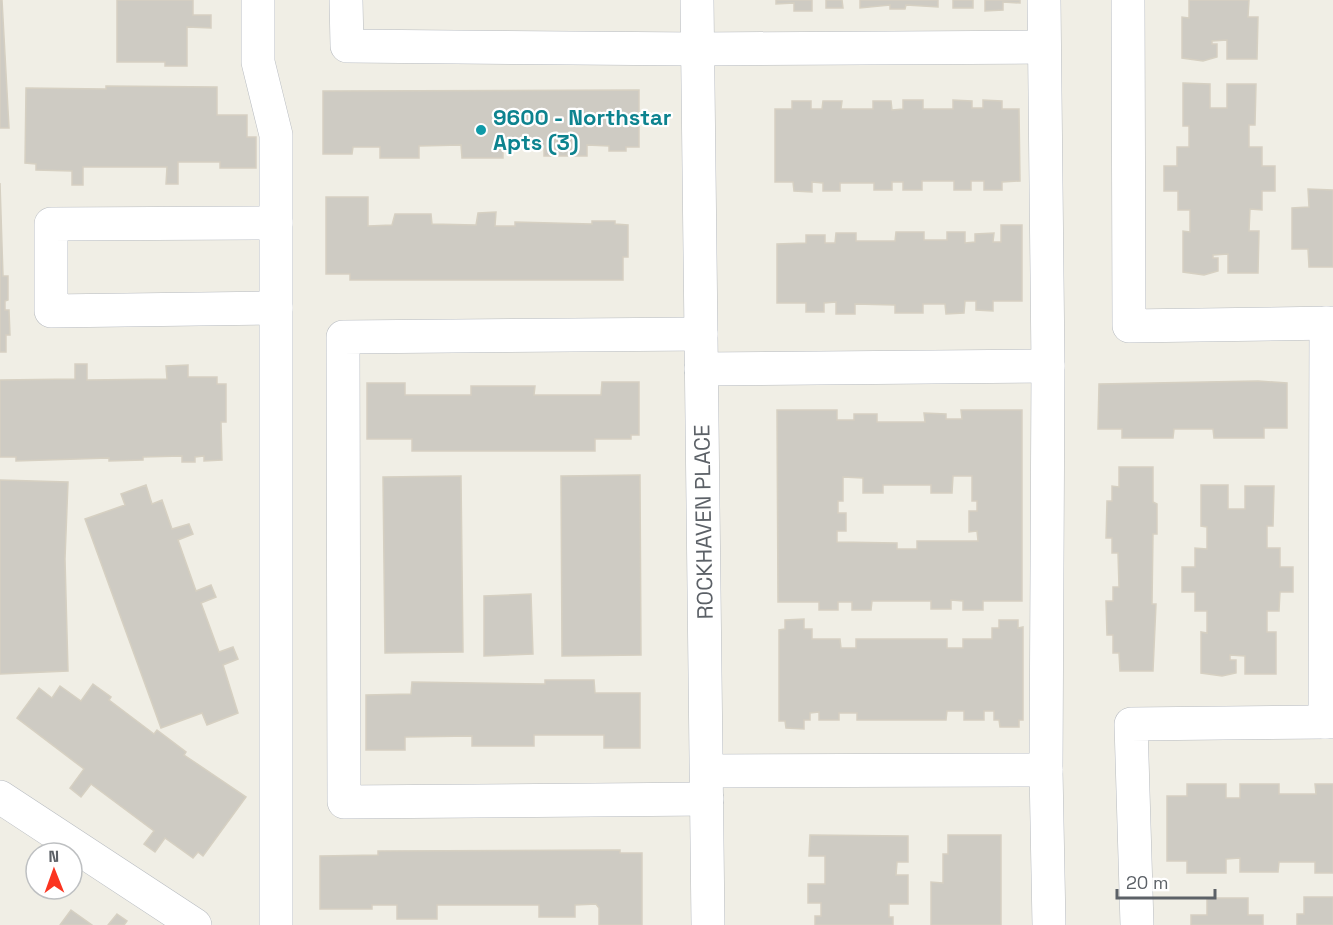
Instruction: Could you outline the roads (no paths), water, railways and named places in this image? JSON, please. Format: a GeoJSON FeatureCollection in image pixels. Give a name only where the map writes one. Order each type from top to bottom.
{"type":"FeatureCollection","features":[{"type":"Feature","properties":{"kind":"lane"},"geometry":{"type":"LineString","coordinates":[[258,0],[258,62],[276,135],[276,925]]}},
{"type":"Feature","properties":{"kind":"lane"},"geometry":{"type":"LineString","coordinates":[[346,0],[347,46],[697,49],[1044,47]]}},
{"type":"Feature","properties":{"kind":"lane","name":"ROCKHAVEN PLACE"},"geometry":{"type":"LineString","coordinates":[[697,0],[708,925]]}},
{"type":"Feature","properties":{"kind":"lane"},"geometry":{"type":"LineString","coordinates":[[1044,0],[1048,366],[1046,770],[1049,925]]}},
{"type":"Feature","properties":{"kind":"lane"},"geometry":{"type":"LineString","coordinates":[[1128,0],[1129,326],[1329,323],[1329,722],[1131,724],[1137,925]]}},
{"type":"Feature","properties":{"kind":"lane"},"geometry":{"type":"LineString","coordinates":[[276,223],[51,224],[51,311],[276,308]]}},
{"type":"Feature","properties":{"kind":"lane"},"geometry":{"type":"LineString","coordinates":[[701,334],[343,337],[344,802],[1046,770]]}},
{"type":"Feature","properties":{"kind":"lane"},"geometry":{"type":"LineString","coordinates":[[701,369],[1048,366]]}},
{"type":"Feature","properties":{"kind":"lane"},"geometry":{"type":"LineString","coordinates":[[0,797],[195,925]]}},
{"type":"Feature","properties":{"kind":"place","name":"9600 - Northstar Apts (3)"},"geometry":{"type":"Point","coordinates":[481,130]}}]}
